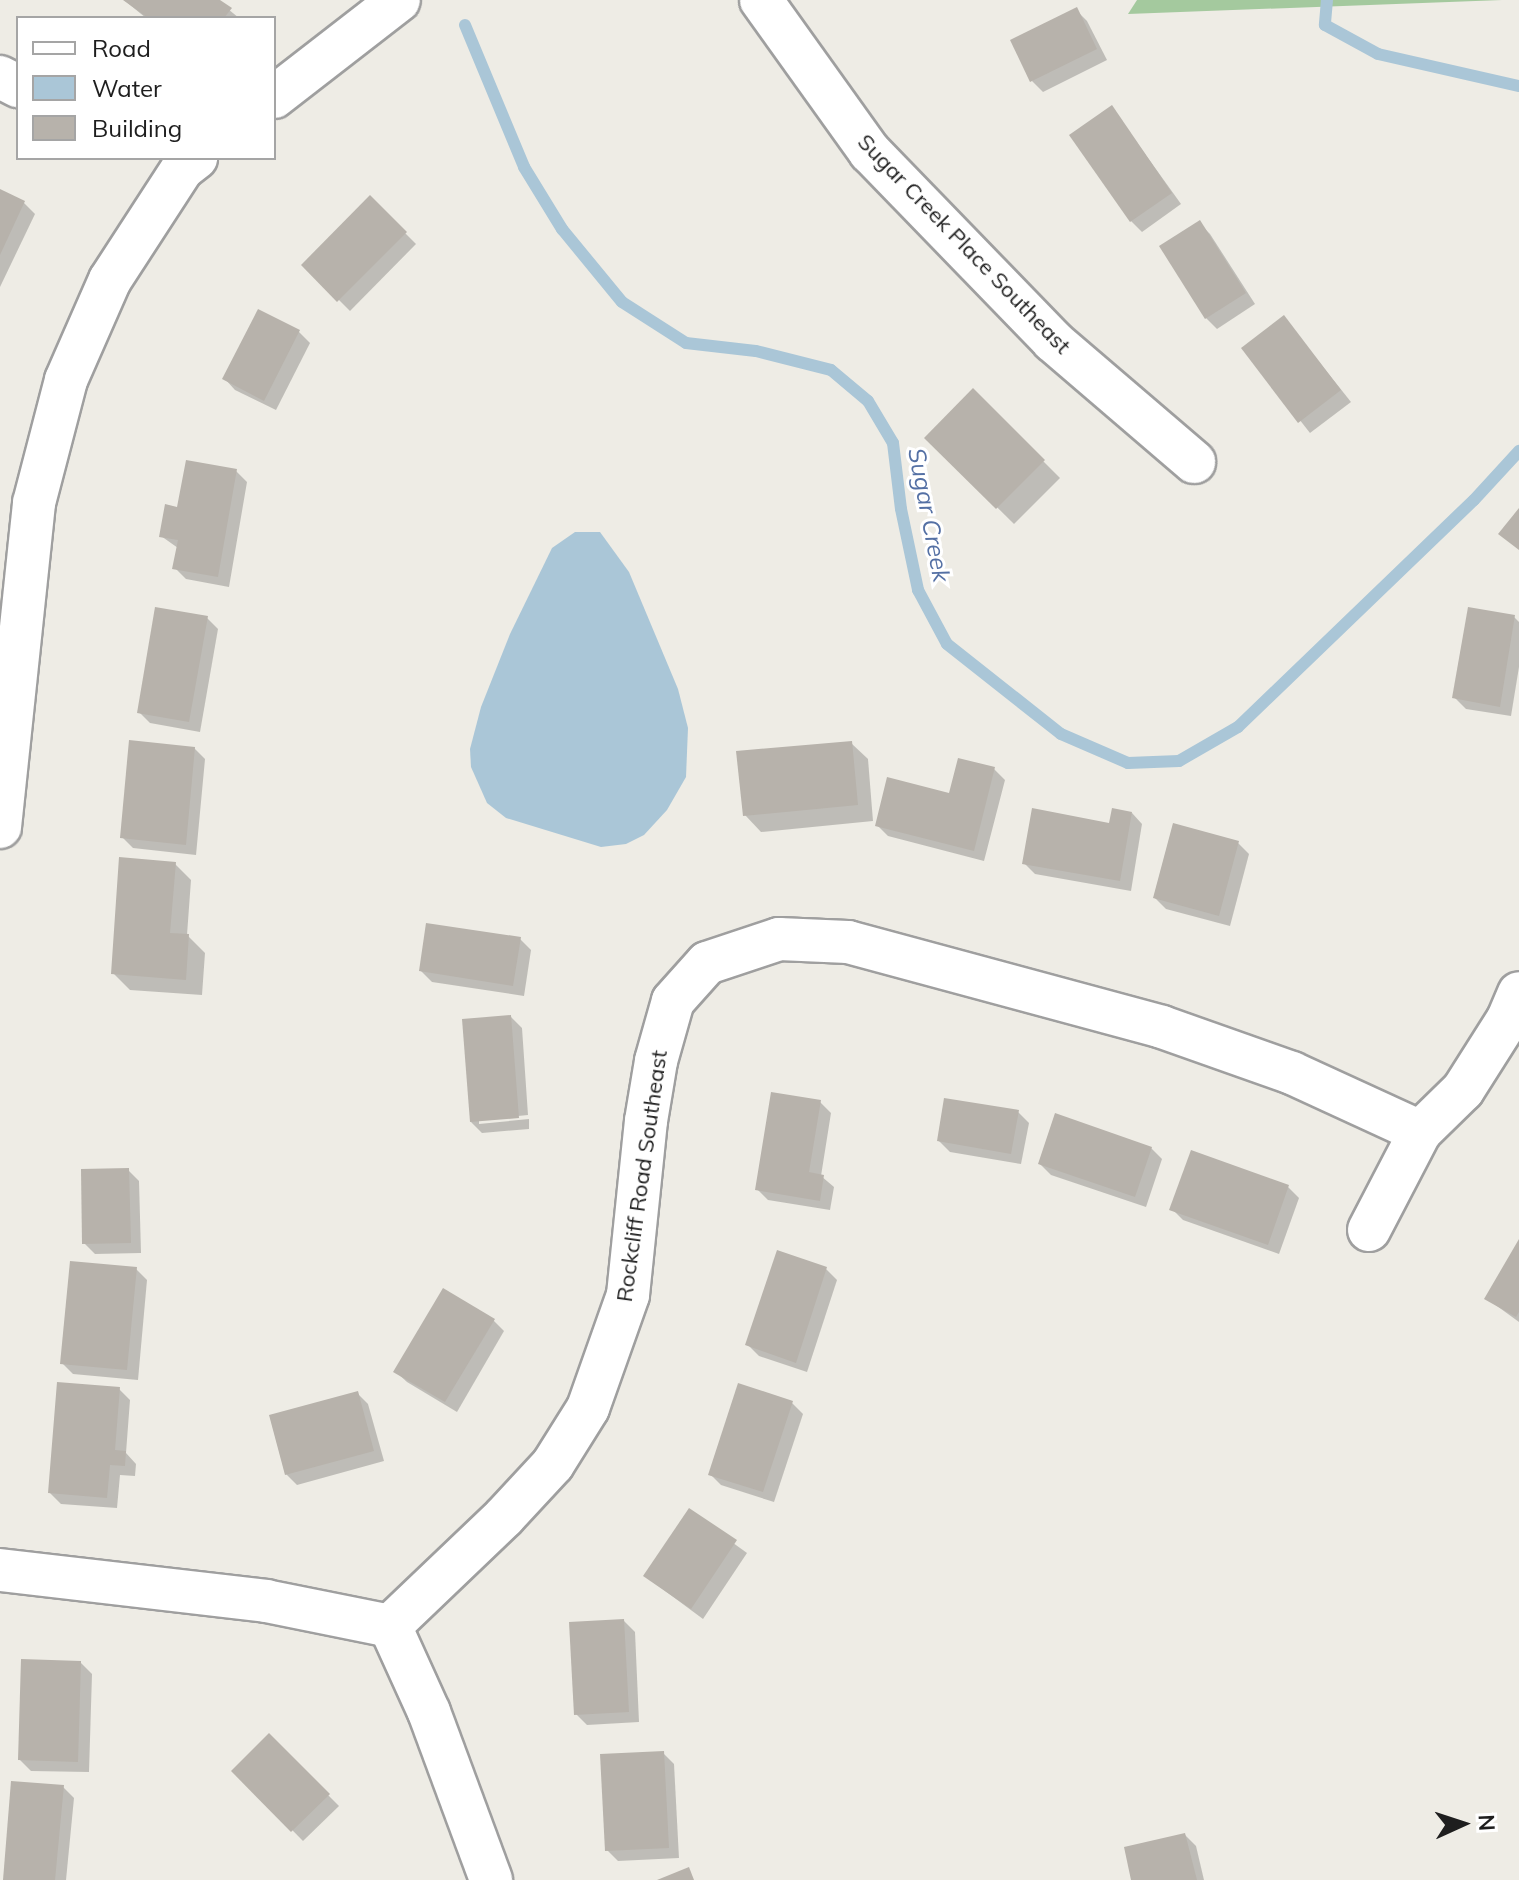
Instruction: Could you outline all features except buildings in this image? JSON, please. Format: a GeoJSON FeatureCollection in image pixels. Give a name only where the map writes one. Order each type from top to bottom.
{"type":"FeatureCollection","features":[{"type":"Feature","properties":{"kind":"street"},"geometry":{"type":"LineString","coordinates":[[276,95],[399,0]]}},
{"type":"Feature","properties":{"kind":"street","name":"Sugar Creek Place Southeast"},"geometry":{"type":"LineString","coordinates":[[761,0],[870,152],[1053,341],[1194,462]]}},
{"type":"Feature","properties":{"kind":"street"},"geometry":{"type":"LineString","coordinates":[[0,827],[34,503],[66,380],[110,280],[180,162]]}},
{"type":"Feature","properties":{"kind":"street","name":"Rockcliff Road Southeast"},"geometry":{"type":"LineString","coordinates":[[390,1626],[504,1517],[553,1464],[588,1408],[628,1295],[646,1121],[656,1061],[673,1001],[707,963],[738,950],[779,939],[848,942],[1162,1027],[1292,1073],[1420,1132]]}},
{"type":"Feature","properties":{"kind":"street"},"geometry":{"type":"LineString","coordinates":[[1369,1230],[1420,1132],[1463,1090],[1508,1019],[1519,993]]}},
{"type":"Feature","properties":{"kind":"street"},"geometry":{"type":"LineString","coordinates":[[0,1570],[266,1601],[390,1626],[429,1712],[491,1880]]}},
{"type":"Feature","properties":{"kind":"green space"},"geometry":{"type":"Polygon","coordinates":[[[1137,0],[1502,0],[1128,14],[1137,0]]]}},
{"type":"Feature","properties":{"kind":"water"},"geometry":{"type":"Polygon","coordinates":[[[575,532],[600,532],[629,572],[678,689],[688,728],[686,777],[667,810],[644,835],[626,844],[601,847],[506,818],[487,803],[471,767],[470,749],[481,707],[510,634],[552,548],[575,532]]]}},
{"type":"Feature","properties":{"kind":"waterway","name":"Sugar Creek"},"geometry":{"type":"LineString","coordinates":[[1327,0],[1325,25],[1378,54],[1519,86]]}},
{"type":"Feature","properties":{"kind":"waterway","name":"Sugar Creek"},"geometry":{"type":"LineString","coordinates":[[465,25],[524,167],[562,229],[622,302],[686,343],[756,351],[831,370],[868,401],[893,443],[901,509],[918,590],[947,644],[1061,734],[1128,763],[1179,761],[1238,727],[1474,500],[1519,451]]}}]}
